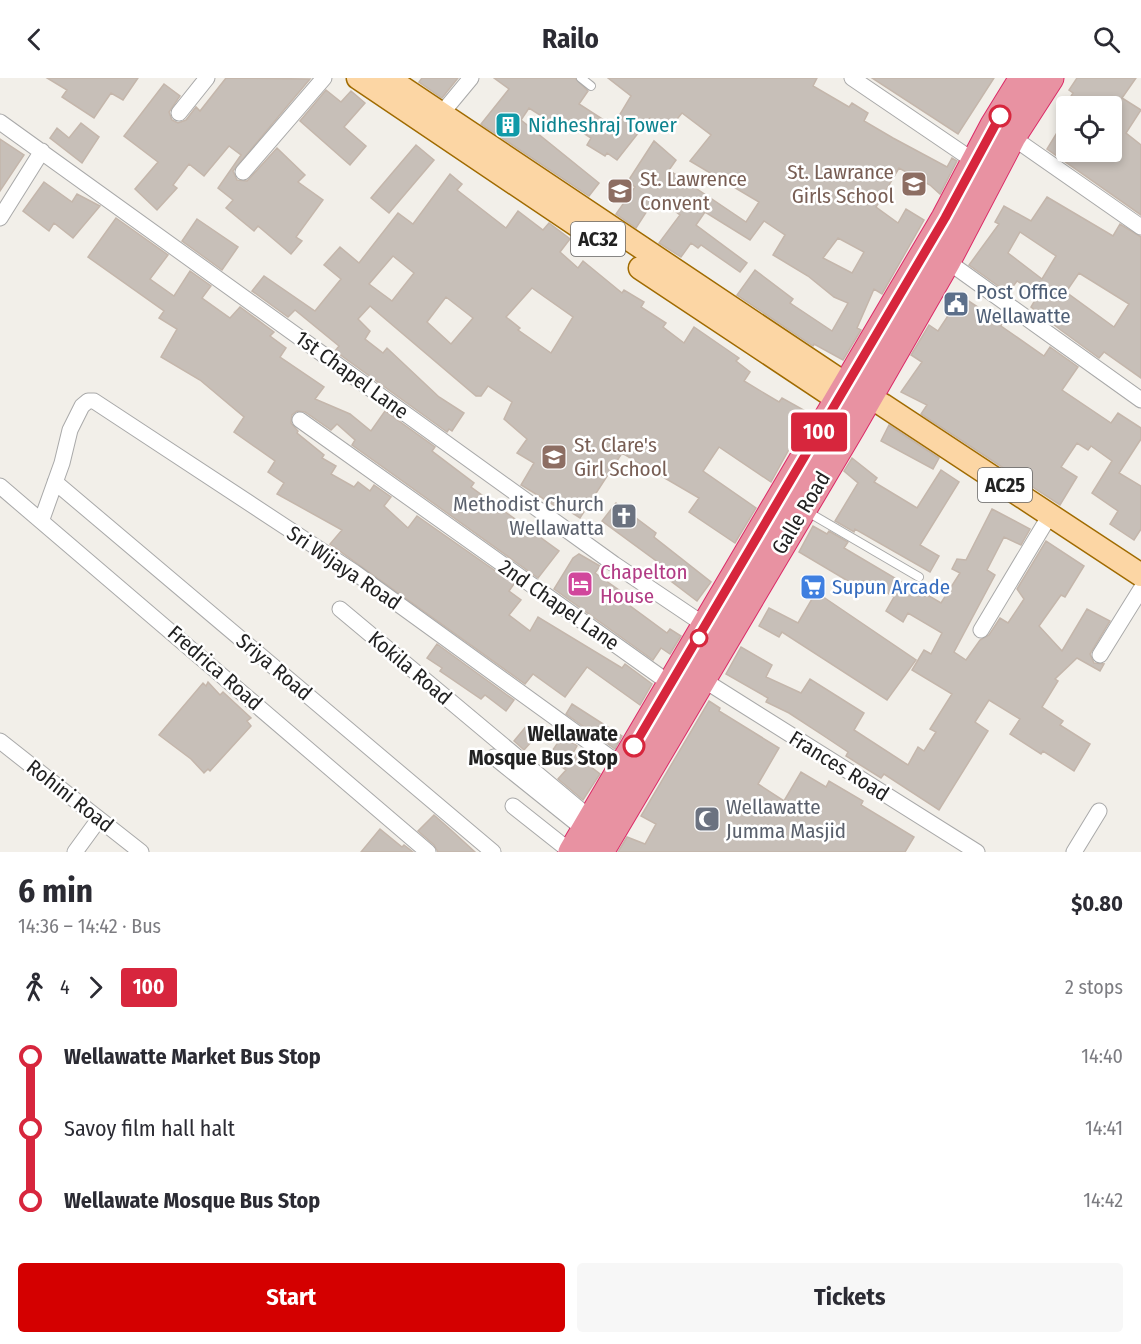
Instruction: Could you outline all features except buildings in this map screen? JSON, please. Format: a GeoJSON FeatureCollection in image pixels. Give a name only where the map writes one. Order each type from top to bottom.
{"type":"FeatureCollection","features":[{"type":"Feature","properties":{"kind":"highway","name":"Galle Road"},"geometry":{"type":"LineString","coordinates":[[584,841],[702,679],[803,509],[853,399],[974,161],[1023,78]]}},
{"type":"Feature","properties":{"kind":"highway","name":"Galle Road"},"geometry":{"type":"LineString","coordinates":[[584,841],[622,766],[706,626],[853,399],[947,261],[1012,137],[1050,78]]}},
{"type":"Feature","properties":{"kind":"main road","name":"AC32"},"geometry":{"type":"LineString","coordinates":[[357,78],[853,399]]}},
{"type":"Feature","properties":{"kind":"main road","name":"AC32"},"geometry":{"type":"LineString","coordinates":[[388,78],[632,244],[853,399]]}},
{"type":"Feature","properties":{"kind":"main road","name":"AC25"},"geometry":{"type":"LineString","coordinates":[[853,399],[883,405],[1141,575]]}},
{"type":"Feature","properties":{"kind":"street"},"geometry":{"type":"LineString","coordinates":[[179,113],[207,78]]}},
{"type":"Feature","properties":{"kind":"street"},"geometry":{"type":"LineString","coordinates":[[243,172],[324,78]]}},
{"type":"Feature","properties":{"kind":"street"},"geometry":{"type":"LineString","coordinates":[[442,113],[471,78]]}},
{"type":"Feature","properties":{"kind":"street"},"geometry":{"type":"LineString","coordinates":[[852,78],[974,161]]}},
{"type":"Feature","properties":{"kind":"street","name":"1st Chapel Lane"},"geometry":{"type":"LineString","coordinates":[[0,122],[614,564],[706,626]]}},
{"type":"Feature","properties":{"kind":"street"},"geometry":{"type":"LineString","coordinates":[[1012,137],[1141,227]]}},
{"type":"Feature","properties":{"kind":"street"},"geometry":{"type":"LineString","coordinates":[[0,218],[42,151]]}},
{"type":"Feature","properties":{"kind":"street"},"geometry":{"type":"LineString","coordinates":[[947,261],[1141,400]]}},
{"type":"Feature","properties":{"kind":"street","name":"Sri Wijaya Road"},"geometry":{"type":"LineString","coordinates":[[55,482],[70,430],[82,406],[88,401],[94,401],[354,572],[622,766]]}},
{"type":"Feature","properties":{"kind":"street","name":"2nd Chapel Lane"},"geometry":{"type":"LineString","coordinates":[[300,420],[672,685]]}},
{"type":"Feature","properties":{"kind":"street"},"geometry":{"type":"LineString","coordinates":[[42,519],[55,482]]}},
{"type":"Feature","properties":{"kind":"street","name":"Sriya Road"},"geometry":{"type":"LineString","coordinates":[[55,482],[493,852]]}},
{"type":"Feature","properties":{"kind":"street","name":"Fredrica Road"},"geometry":{"type":"LineString","coordinates":[[0,486],[42,519],[428,852]]}},
{"type":"Feature","properties":{"kind":"street"},"geometry":{"type":"LineString","coordinates":[[981,630],[1050,515]]}},
{"type":"Feature","properties":{"kind":"street"},"geometry":{"type":"LineString","coordinates":[[1100,655],[1141,589]]}},
{"type":"Feature","properties":{"kind":"street","name":"Kokila Road"},"geometry":{"type":"LineString","coordinates":[[340,609],[584,841]]}},
{"type":"Feature","properties":{"kind":"street","name":"Frances Road"},"geometry":{"type":"LineString","coordinates":[[702,679],[969,850]]}},
{"type":"Feature","properties":{"kind":"street","name":"Rohini Road"},"geometry":{"type":"LineString","coordinates":[[0,741],[141,852]]}},
{"type":"Feature","properties":{"kind":"street"},"geometry":{"type":"LineString","coordinates":[[494,757],[584,841]]}},
{"type":"Feature","properties":{"kind":"street"},"geometry":{"type":"LineString","coordinates":[[513,806],[584,841]]}},
{"type":"Feature","properties":{"kind":"street"},"geometry":{"type":"LineString","coordinates":[[1074,852],[1098,811]]}},
{"type":"Feature","properties":{"kind":"street"},"geometry":{"type":"LineString","coordinates":[[75,852],[99,819]]}},
{"type":"Feature","properties":{"kind":"lane"},"geometry":{"type":"LineString","coordinates":[[581,78],[591,86]]}},
{"type":"Feature","properties":{"kind":"lane"},"geometry":{"type":"LineString","coordinates":[[803,509],[919,577]]}},
{"type":"Feature","properties":{"kind":"bus line","name":"100"},"geometry":{"type":"LineString","coordinates":[[634,746],[945,218],[1000,116]]}},
{"type":"Feature","properties":{"kind":"place","name":"Nidheshraj Tower"},"geometry":{"type":"Point","coordinates":[508,125]}},
{"type":"Feature","properties":{"kind":"place","name":"St. Lawrance Girls School"},"geometry":{"type":"Point","coordinates":[914,184]}},
{"type":"Feature","properties":{"kind":"place","name":"St. Lawrence Convent"},"geometry":{"type":"Point","coordinates":[620,191]}},
{"type":"Feature","properties":{"kind":"place","name":"Post Office Wellawatte"},"geometry":{"type":"Point","coordinates":[956,304]}},
{"type":"Feature","properties":{"kind":"place","name":"St. Clare's Girl School"},"geometry":{"type":"Point","coordinates":[554,457]}},
{"type":"Feature","properties":{"kind":"place","name":"Methodist Church Wellawatta"},"geometry":{"type":"Point","coordinates":[624,516]}},
{"type":"Feature","properties":{"kind":"place","name":"Chapelton House"},"geometry":{"type":"Point","coordinates":[580,584]}},
{"type":"Feature","properties":{"kind":"place","name":"Supun Arcade"},"geometry":{"type":"Point","coordinates":[813,587]}},
{"type":"Feature","properties":{"kind":"place","name":"Wellawate Mosque Bus Stop"},"geometry":{"type":"Point","coordinates":[634,746]}},
{"type":"Feature","properties":{"kind":"place","name":"Wellawatte Jumma Masjid"},"geometry":{"type":"Point","coordinates":[707,819]}}]}
